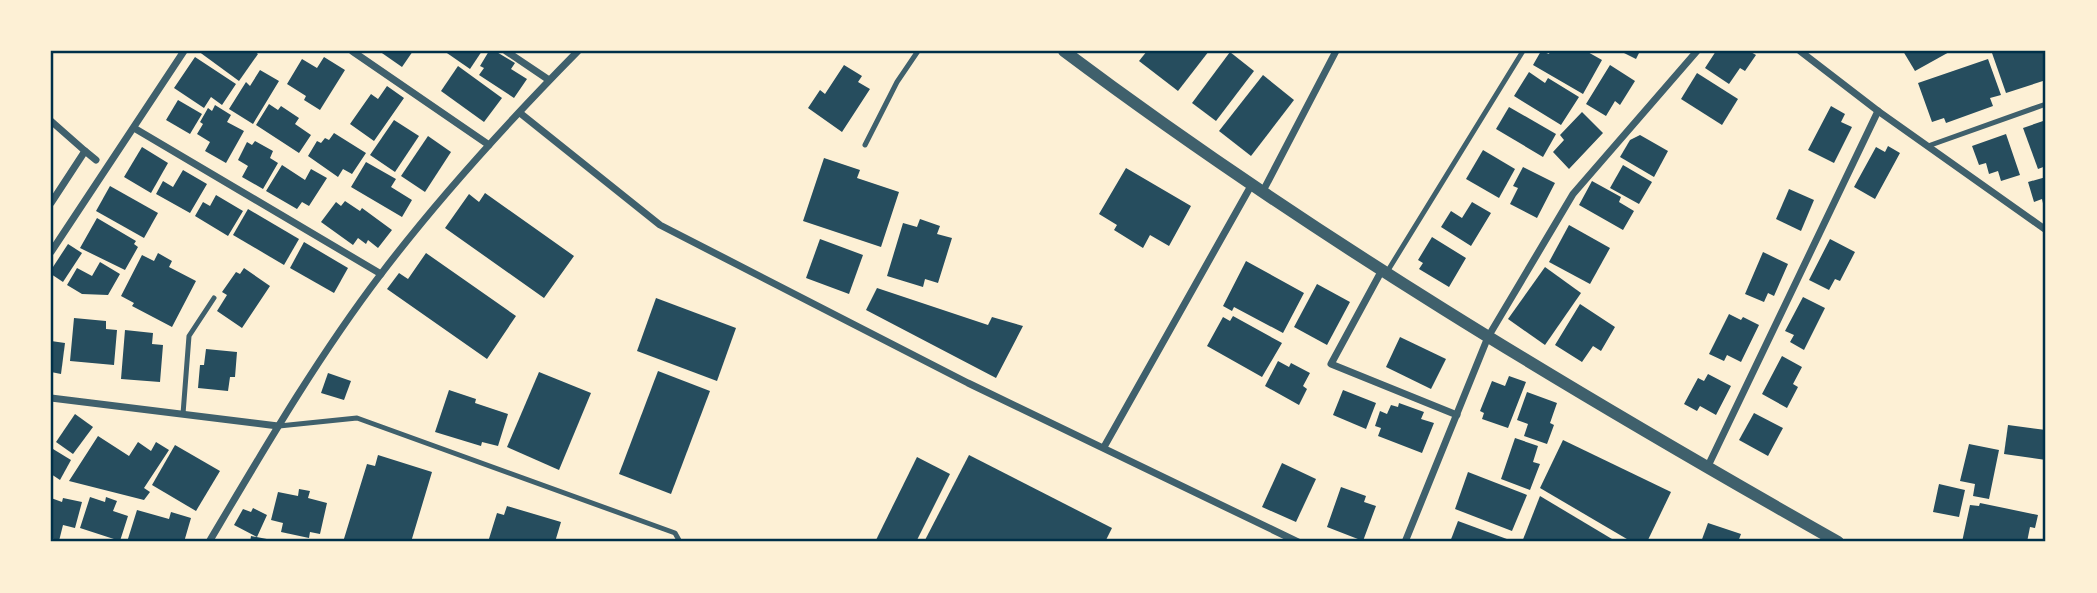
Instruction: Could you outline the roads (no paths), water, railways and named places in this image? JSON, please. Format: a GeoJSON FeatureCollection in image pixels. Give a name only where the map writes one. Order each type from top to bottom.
{"type":"FeatureCollection","features":[{"type":"Feature","properties":{"kind":"street"},"geometry":{"type":"LineString","coordinates":[[51,252],[184,51]]}},
{"type":"Feature","properties":{"kind":"street"},"geometry":{"type":"LineString","coordinates":[[352,51],[489,145]]}},
{"type":"Feature","properties":{"kind":"street"},"geometry":{"type":"LineString","coordinates":[[506,51],[549,80]]}},
{"type":"Feature","properties":{"kind":"street"},"geometry":{"type":"LineString","coordinates":[[209,542],[278,426],[381,274],[489,145],[578,51]]}},
{"type":"Feature","properties":{"kind":"street"},"geometry":{"type":"LineString","coordinates":[[1064,51],[1257,187],[1488,337],[1708,466],[1823,539],[1838,542]]}},
{"type":"Feature","properties":{"kind":"street"},"geometry":{"type":"LineString","coordinates":[[1104,447],[1336,51]]}},
{"type":"Feature","properties":{"kind":"street"},"geometry":{"type":"LineString","coordinates":[[1405,542],[1488,337],[1573,194],[1697,51]]}},
{"type":"Feature","properties":{"kind":"street"},"geometry":{"type":"LineString","coordinates":[[1800,51],[1878,111],[2046,230]]}},
{"type":"Feature","properties":{"kind":"street"},"geometry":{"type":"LineString","coordinates":[[1708,466],[1878,111]]}},
{"type":"Feature","properties":{"kind":"street"},"geometry":{"type":"LineString","coordinates":[[520,113],[660,225],[968,383],[1298,542]]}},
{"type":"Feature","properties":{"kind":"street"},"geometry":{"type":"LineString","coordinates":[[51,121],[96,160]]}},
{"type":"Feature","properties":{"kind":"street"},"geometry":{"type":"LineString","coordinates":[[134,128],[381,274]]}},
{"type":"Feature","properties":{"kind":"street"},"geometry":{"type":"LineString","coordinates":[[51,203],[85,151]]}},
{"type":"Feature","properties":{"kind":"street"},"geometry":{"type":"LineString","coordinates":[[1385,271],[1331,364],[1457,415]]}},
{"type":"Feature","properties":{"kind":"street"},"geometry":{"type":"LineString","coordinates":[[51,398],[278,426]]}},
{"type":"Feature","properties":{"kind":"lane"},"geometry":{"type":"LineString","coordinates":[[865,145],[897,82],[918,51]]}},
{"type":"Feature","properties":{"kind":"lane"},"geometry":{"type":"LineString","coordinates":[[1385,271],[1523,51]]}},
{"type":"Feature","properties":{"kind":"lane"},"geometry":{"type":"LineString","coordinates":[[1928,146],[2046,104]]}},
{"type":"Feature","properties":{"kind":"lane"},"geometry":{"type":"LineString","coordinates":[[183,414],[189,336],[214,298]]}},
{"type":"Feature","properties":{"kind":"lane"},"geometry":{"type":"LineString","coordinates":[[278,426],[357,418],[675,533],[680,542]]}}]}
